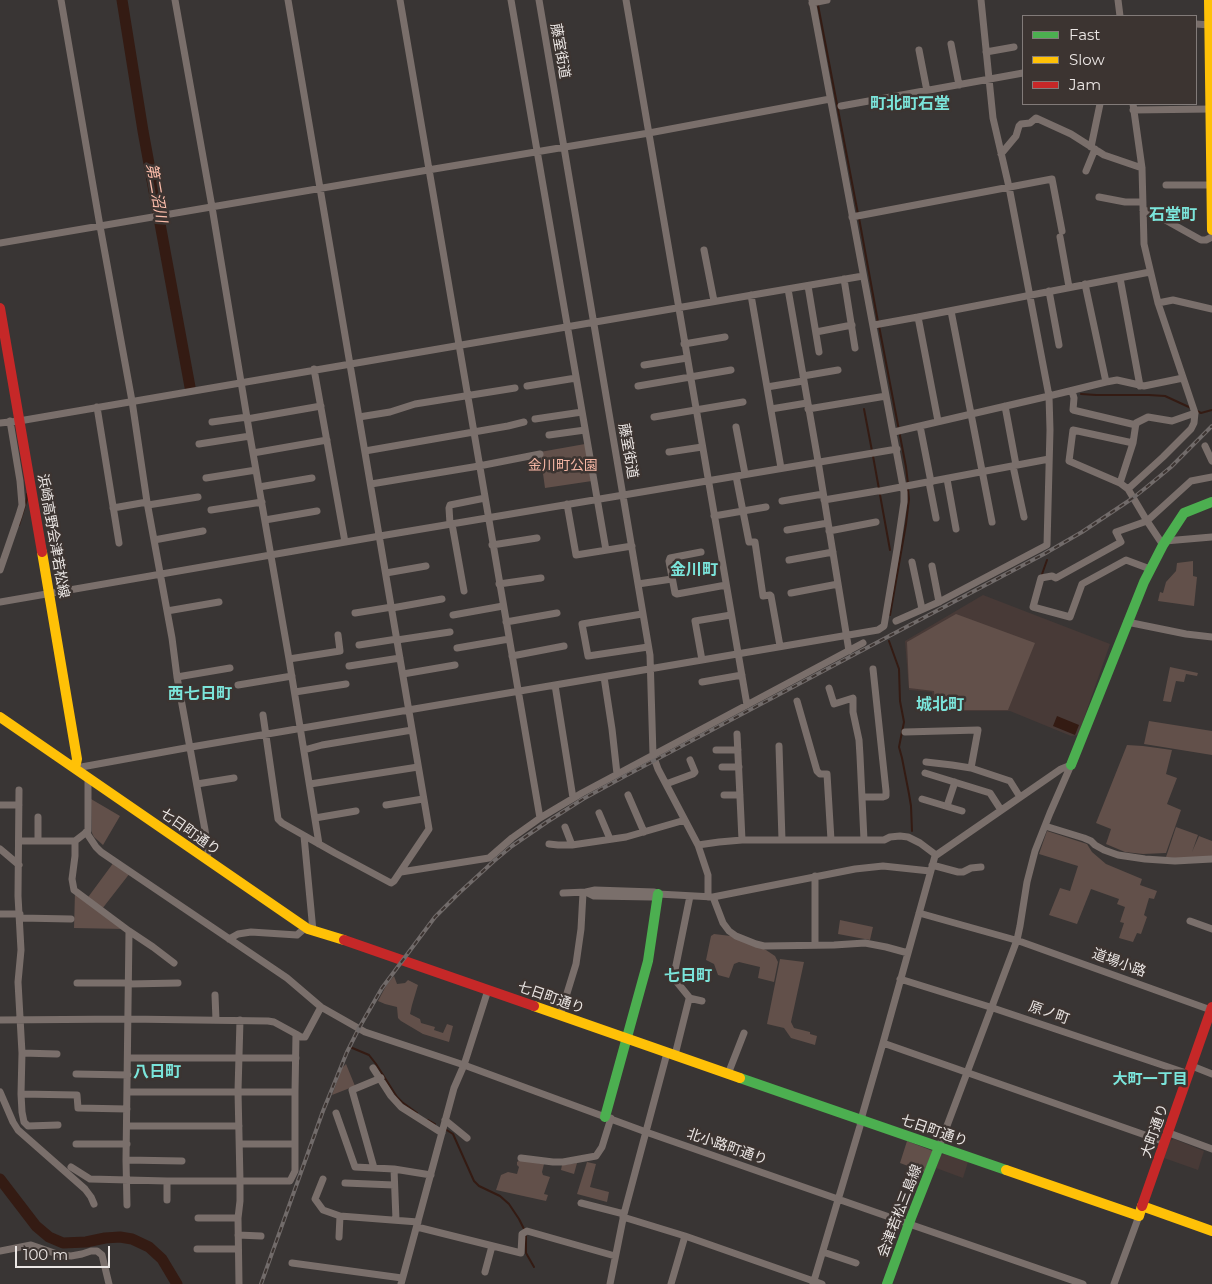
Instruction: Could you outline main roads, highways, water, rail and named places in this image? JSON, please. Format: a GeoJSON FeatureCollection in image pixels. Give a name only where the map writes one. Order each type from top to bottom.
{"type":"FeatureCollection","features":[{"type":"Feature","properties":{"kind":"main road"},"geometry":{"type":"LineString","coordinates":[[1209,0],[1211,30],[1212,230]]}},
{"type":"Feature","properties":{"kind":"main road","name":"浜崎高野会津若松線"},"geometry":{"type":"LineString","coordinates":[[0,308],[15,421],[49,593],[77,760],[75,768]]}},
{"type":"Feature","properties":{"kind":"main road"},"geometry":{"type":"LineString","coordinates":[[1071,765],[1127,622],[1150,569],[1164,543],[1184,513],[1212,502]]}},
{"type":"Feature","properties":{"kind":"main road","name":"七日町通り"},"geometry":{"type":"LineString","coordinates":[[0,717],[309,929],[861,1121],[1141,1211],[1212,1231]]}},
{"type":"Feature","properties":{"kind":"main road"},"geometry":{"type":"LineString","coordinates":[[608,1117],[626,1039],[648,961],[658,894]]}},
{"type":"Feature","properties":{"kind":"main road","name":"大町通り"},"geometry":{"type":"LineString","coordinates":[[1141,1211],[1212,1008]]}},
{"type":"Feature","properties":{"kind":"main road","name":"会津若松三島線"},"geometry":{"type":"LineString","coordinates":[[887,1284],[939,1147]]}},
{"type":"Feature","properties":{"kind":"waterway","name":"第二沼川"},"geometry":{"type":"LineString","coordinates":[[122,0],[143,131],[190,387]]}},
{"type":"Feature","properties":{"kind":"waterway"},"geometry":{"type":"LineString","coordinates":[[818,5],[858,214]]}},
{"type":"Feature","properties":{"kind":"waterway"},"geometry":{"type":"LineString","coordinates":[[859,218],[878,322]]}},
{"type":"Feature","properties":{"kind":"waterway"},"geometry":{"type":"LineString","coordinates":[[879,326],[908,484]]}},
{"type":"Feature","properties":{"kind":"waterway"},"geometry":{"type":"LineString","coordinates":[[1081,394],[1165,396],[1191,408]]}},
{"type":"Feature","properties":{"kind":"waterway"},"geometry":{"type":"LineString","coordinates":[[864,409],[872,451]]}},
{"type":"Feature","properties":{"kind":"waterway"},"geometry":{"type":"LineString","coordinates":[[1197,411],[1201,413],[1212,410]]}},
{"type":"Feature","properties":{"kind":"waterway"},"geometry":{"type":"LineString","coordinates":[[873,456],[890,550]]}},
{"type":"Feature","properties":{"kind":"waterway"},"geometry":{"type":"LineString","coordinates":[[890,615],[906,524],[909,499],[908,489]]}},
{"type":"Feature","properties":{"kind":"waterway"},"geometry":{"type":"LineString","coordinates":[[19,525],[27,494]]}},
{"type":"Feature","properties":{"kind":"waterway"},"geometry":{"type":"LineString","coordinates":[[1041,577],[1047,560]]}},
{"type":"Feature","properties":{"kind":"waterway"},"geometry":{"type":"LineString","coordinates":[[889,641],[899,669],[900,701],[904,722],[899,747],[911,806],[912,831]]}},
{"type":"Feature","properties":{"kind":"waterway"},"geometry":{"type":"LineString","coordinates":[[350,1047],[369,1055],[397,1097],[417,1113]]}},
{"type":"Feature","properties":{"kind":"waterway"},"geometry":{"type":"LineString","coordinates":[[428,1120],[435,1124]]}},
{"type":"Feature","properties":{"kind":"waterway"},"geometry":{"type":"LineString","coordinates":[[445,1129],[453,1134],[474,1181],[479,1186],[500,1196],[509,1204],[525,1231]]}},
{"type":"Feature","properties":{"kind":"waterway"},"geometry":{"type":"LineString","coordinates":[[0,1179],[36,1226],[49,1237],[63,1243],[120,1237],[132,1239],[149,1247],[162,1259],[177,1284]]}},
{"type":"Feature","properties":{"kind":"waterway"},"geometry":{"type":"LineString","coordinates":[[526,1236],[526,1253],[534,1267]]}},
{"type":"Feature","properties":{"kind":"railway"},"geometry":{"type":"LineString","coordinates":[[261,1284],[323,1111],[359,1028],[382,988],[435,917],[494,861],[512,846],[583,799],[1082,532],[1148,486],[1171,467],[1212,426]]}},
{"type":"Feature","properties":{"kind":"district","name":"町北町石堂"},"geometry":{"type":"Point","coordinates":[910,104]}},
{"type":"Feature","properties":{"kind":"district","name":"石堂町"},"geometry":{"type":"Point","coordinates":[1173,215]}},
{"type":"Feature","properties":{"kind":"district","name":"金川町"},"geometry":{"type":"Point","coordinates":[694,570]}},
{"type":"Feature","properties":{"kind":"district","name":"西七日町"},"geometry":{"type":"Point","coordinates":[200,694]}},
{"type":"Feature","properties":{"kind":"district","name":"城北町"},"geometry":{"type":"Point","coordinates":[940,705]}},
{"type":"Feature","properties":{"kind":"district","name":"七日町"},"geometry":{"type":"Point","coordinates":[688,976]}},
{"type":"Feature","properties":{"kind":"district","name":"八日町"},"geometry":{"type":"Point","coordinates":[157,1072]}},
{"type":"Feature","properties":{"kind":"district","name":"大町一丁目"},"geometry":{"type":"Point","coordinates":[1150,1080]}},
{"type":"Feature","properties":{"kind":"park label","name":"金川町公園"},"geometry":{"type":"Point","coordinates":[563,466]}}]}
